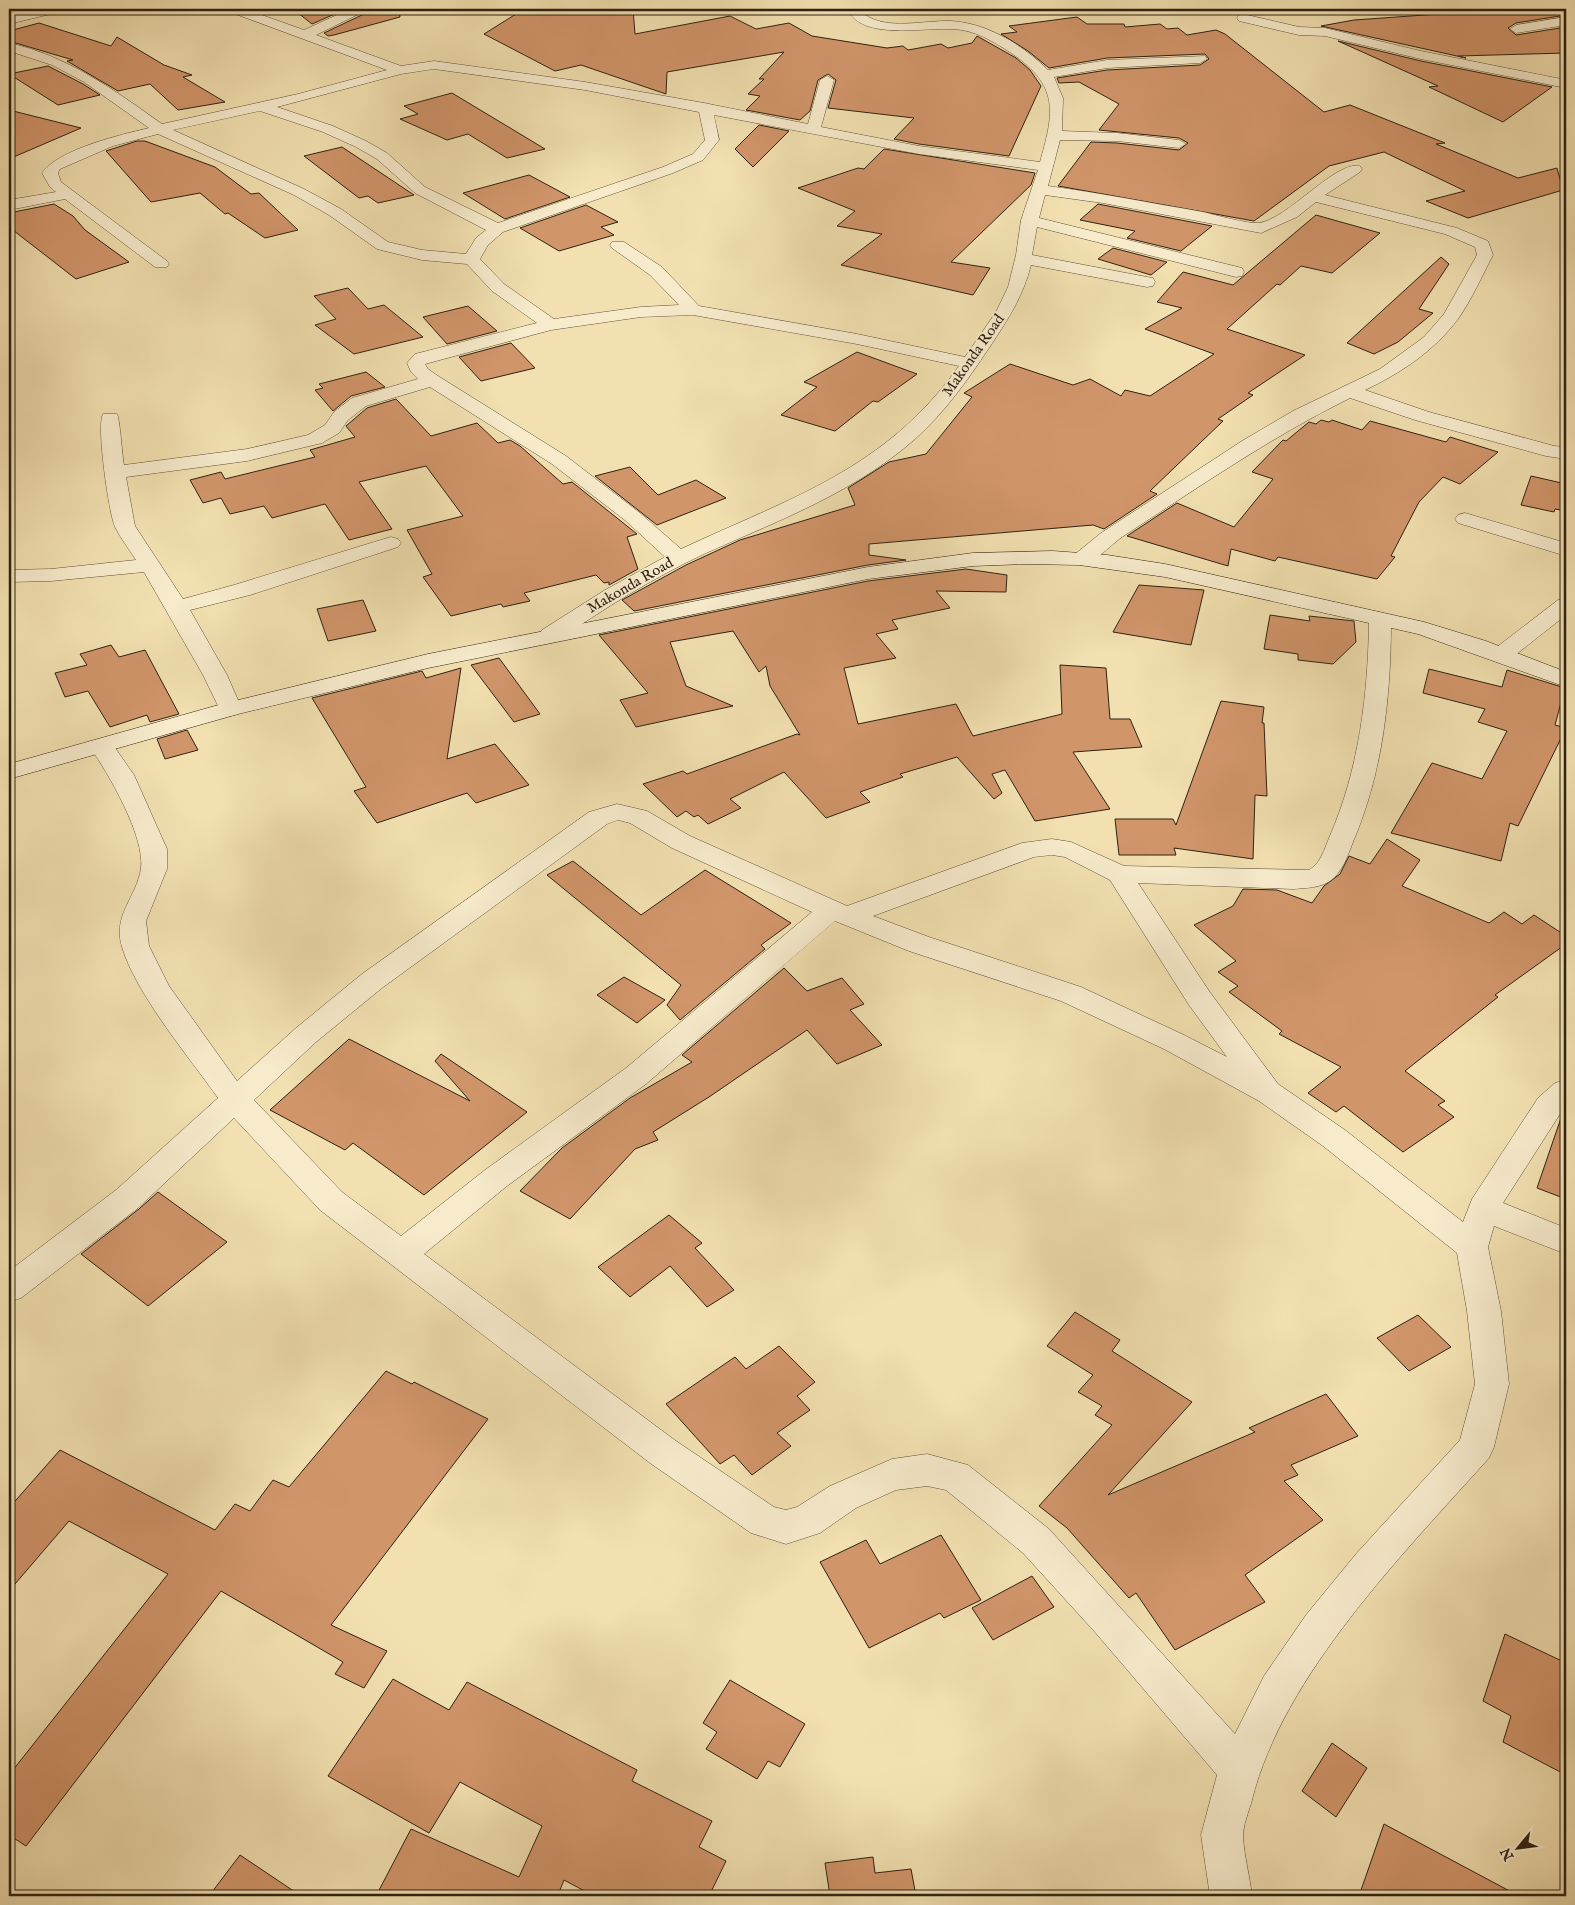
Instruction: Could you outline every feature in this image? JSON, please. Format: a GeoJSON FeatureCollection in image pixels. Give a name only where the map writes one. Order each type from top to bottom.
{"type":"FeatureCollection","features":[{"type":"Feature","properties":{"kind":"street"},"geometry":{"type":"LineString","coordinates":[[9,20],[55,9]]}},
{"type":"Feature","properties":{"kind":"street"},"geometry":{"type":"LineString","coordinates":[[234,9],[307,34],[400,70]]}},
{"type":"Feature","properties":{"kind":"street"},"geometry":{"type":"LineString","coordinates":[[307,34],[359,9]]}},
{"type":"Feature","properties":{"kind":"street","name":"Makonda Road"},"geometry":{"type":"LineString","coordinates":[[550,635],[595,604],[679,558],[756,525],[838,482],[884,454],[928,417],[970,364],[1001,316],[1016,287],[1029,220],[1040,190],[1057,114],[1056,98],[1045,75],[1017,53],[976,29],[960,25],[882,24],[860,18],[857,15],[862,9]]}},
{"type":"Feature","properties":{"kind":"street"},"geometry":{"type":"LineString","coordinates":[[1243,18],[1299,31],[1333,34],[1566,84]]}},
{"type":"Feature","properties":{"kind":"street"},"geometry":{"type":"LineString","coordinates":[[1516,29],[1566,21]]}},
{"type":"Feature","properties":{"kind":"street"},"geometry":{"type":"LineString","coordinates":[[9,47],[57,62],[89,78],[160,129],[184,142],[298,192],[335,212],[382,246],[422,255],[472,259],[490,282],[551,325]]}},
{"type":"Feature","properties":{"kind":"street"},"geometry":{"type":"LineString","coordinates":[[1045,75],[1107,64],[1200,59]]}},
{"type":"Feature","properties":{"kind":"street"},"geometry":{"type":"LineString","coordinates":[[161,264],[68,194],[51,178],[50,173],[55,166],[108,144],[160,129],[345,87],[400,70],[434,65],[585,86],[704,107],[813,131],[919,150],[1046,167]]}},
{"type":"Feature","properties":{"kind":"street"},"geometry":{"type":"LineString","coordinates":[[1473,65],[1542,66]]}},
{"type":"Feature","properties":{"kind":"street"},"geometry":{"type":"LineString","coordinates":[[813,131],[827,80]]}},
{"type":"Feature","properties":{"kind":"street"},"geometry":{"type":"LineString","coordinates":[[262,107],[328,129],[361,144],[382,156],[420,190],[497,229]]}},
{"type":"Feature","properties":{"kind":"street"},"geometry":{"type":"LineString","coordinates":[[472,259],[483,238],[497,229],[639,181],[698,157],[712,140],[710,124],[704,107]]}},
{"type":"Feature","properties":{"kind":"street"},"geometry":{"type":"LineString","coordinates":[[1053,135],[1117,137],[1179,144]]}},
{"type":"Feature","properties":{"kind":"street"},"geometry":{"type":"LineString","coordinates":[[1040,190],[1177,210],[1262,228],[1278,221],[1355,169]]}},
{"type":"Feature","properties":{"kind":"street"},"geometry":{"type":"LineString","coordinates":[[9,205],[68,194]]}},
{"type":"Feature","properties":{"kind":"street"},"geometry":{"type":"LineString","coordinates":[[1080,559],[1115,532],[1249,445],[1300,415],[1386,373],[1430,341],[1440,331],[1478,270],[1485,255],[1482,244],[1451,232],[1313,197]]}},
{"type":"Feature","properties":{"kind":"street"},"geometry":{"type":"LineString","coordinates":[[1029,220],[1236,272]]}},
{"type":"Feature","properties":{"kind":"street"},"geometry":{"type":"LineString","coordinates":[[618,245],[656,271],[693,310]]}},
{"type":"Feature","properties":{"kind":"street"},"geometry":{"type":"LineString","coordinates":[[1022,258],[1147,282]]}},
{"type":"Feature","properties":{"kind":"street"},"geometry":{"type":"LineString","coordinates":[[679,558],[626,511],[559,460],[432,380],[416,368],[416,363],[421,358],[551,325],[641,312],[693,310],[857,340],[970,364]]}},
{"type":"Feature","properties":{"kind":"street"},"geometry":{"type":"LineString","coordinates":[[116,472],[247,455],[315,439],[332,429],[341,416],[360,402],[432,380]]}},
{"type":"Feature","properties":{"kind":"street"},"geometry":{"type":"LineString","coordinates":[[1349,392],[1422,416],[1566,453]]}},
{"type":"Feature","properties":{"kind":"street"},"geometry":{"type":"LineString","coordinates":[[110,418],[110,444],[124,526],[177,607],[215,675],[230,709]]}},
{"type":"Feature","properties":{"kind":"street"},"geometry":{"type":"LineString","coordinates":[[1465,519],[1566,550]]}},
{"type":"Feature","properties":{"kind":"street"},"geometry":{"type":"LineString","coordinates":[[177,607],[242,590],[391,543]]}},
{"type":"Feature","properties":{"kind":"street"},"geometry":{"type":"LineString","coordinates":[[9,772],[102,748],[230,709],[428,661],[550,635],[709,607],[903,567],[1019,558],[1080,559],[1157,570],[1424,630],[1501,655],[1566,680]]}},
{"type":"Feature","properties":{"kind":"street"},"geometry":{"type":"LineString","coordinates":[[9,576],[51,575],[148,565]]}},
{"type":"Feature","properties":{"kind":"street"},"geometry":{"type":"LineString","coordinates":[[1501,655],[1566,606]]}},
{"type":"Feature","properties":{"kind":"street"},"geometry":{"type":"LineString","coordinates":[[400,1255],[496,1178],[636,1076],[839,913],[1031,849],[1052,847],[1071,850],[1119,874],[1293,880],[1308,879],[1322,875],[1330,865],[1347,830],[1366,760],[1376,709],[1381,657],[1380,621]]}},
{"type":"Feature","properties":{"kind":"street"},"geometry":{"type":"LineString","coordinates":[[102,748],[122,775],[154,849],[154,870],[133,921],[135,946],[159,993],[235,1100],[331,1201],[663,1452],[764,1521],[786,1527],[807,1521],[843,1497],[892,1475],[927,1470],[955,1476],[1036,1541],[1107,1618],[1239,1769]]}},
{"type":"Feature","properties":{"kind":"street"},"geometry":{"type":"LineString","coordinates":[[9,1289],[127,1199],[306,1035],[372,981],[598,818],[617,812],[638,817],[681,842],[744,872],[839,913],[919,944],[1071,994],[1174,1042],[1270,1093],[1334,1138],[1472,1247]]}},
{"type":"Feature","properties":{"kind":"street"},"geometry":{"type":"LineString","coordinates":[[1119,874],[1199,998],[1270,1093]]}},
{"type":"Feature","properties":{"kind":"street"},"geometry":{"type":"LineString","coordinates":[[1231,1896],[1222,1836],[1239,1769],[1278,1690],[1320,1628],[1369,1566],[1476,1447],[1492,1384],[1484,1312],[1472,1247],[1484,1208],[1549,1106],[1566,1091]]}},
{"type":"Feature","properties":{"kind":"street"},"geometry":{"type":"LineString","coordinates":[[1484,1208],[1566,1241]]}},
{"type":"Feature","properties":{"kind":"building"},"geometry":{"type":"Polygon","coordinates":[[[293,9],[346,9],[312,24],[293,9]]]}},
{"type":"Feature","properties":{"kind":"building"},"geometry":{"type":"Polygon","coordinates":[[[367,9],[399,9],[400,17],[334,35],[328,36],[324,33],[364,14],[367,9]]]}},
{"type":"Feature","properties":{"kind":"building"},"geometry":{"type":"Polygon","coordinates":[[[524,9],[633,9],[635,34],[730,16],[756,29],[789,23],[812,36],[887,48],[903,46],[908,50],[941,44],[948,48],[972,43],[977,36],[1016,58],[1030,70],[1041,86],[1009,156],[919,144],[894,139],[914,118],[828,108],[836,80],[828,74],[818,80],[810,111],[800,120],[746,110],[760,96],[748,94],[764,79],[759,79],[784,52],[667,72],[666,94],[581,65],[555,71],[484,34],[524,9]]]}},
{"type":"Feature","properties":{"kind":"building"},"geometry":{"type":"Polygon","coordinates":[[[1566,12],[1566,15],[1516,23],[1508,28],[1516,35],[1566,27],[1566,53],[1458,56],[1466,58],[1321,26],[1354,20],[1439,14],[1566,12]]]}},
{"type":"Feature","properties":{"kind":"building"},"geometry":{"type":"Polygon","coordinates":[[[1077,17],[1087,24],[1124,24],[1125,27],[1160,24],[1167,29],[1178,28],[1187,35],[1216,30],[1225,34],[1324,112],[1350,105],[1445,143],[1436,144],[1518,178],[1557,168],[1563,190],[1468,218],[1426,201],[1465,191],[1384,152],[1329,166],[1254,221],[1058,186],[1091,142],[1179,150],[1188,143],[1179,138],[1099,130],[1119,104],[1079,82],[1059,83],[1057,78],[1107,70],[1200,65],[1209,59],[1205,54],[1107,58],[1049,68],[1028,51],[1001,34],[1017,32],[1009,26],[1077,17]]]}},
{"type":"Feature","properties":{"kind":"building"},"geometry":{"type":"Polygon","coordinates":[[[39,23],[111,46],[117,37],[164,65],[192,75],[183,77],[225,102],[178,110],[150,84],[118,91],[67,61],[73,60],[9,41],[9,31],[39,23]]]}},
{"type":"Feature","properties":{"kind":"building"},"geometry":{"type":"Polygon","coordinates":[[[1338,41],[1421,61],[1552,87],[1503,122],[1429,87],[1438,86],[1338,41]]]}},
{"type":"Feature","properties":{"kind":"building"},"geometry":{"type":"Polygon","coordinates":[[[48,66],[100,95],[58,105],[9,74],[48,66]]]}},
{"type":"Feature","properties":{"kind":"building"},"geometry":{"type":"Polygon","coordinates":[[[452,93],[545,149],[507,158],[468,134],[447,140],[400,119],[418,114],[404,106],[452,93]]]}},
{"type":"Feature","properties":{"kind":"building"},"geometry":{"type":"Polygon","coordinates":[[[9,110],[81,128],[9,159],[9,110]]]}},
{"type":"Feature","properties":{"kind":"building"},"geometry":{"type":"Polygon","coordinates":[[[759,125],[789,131],[753,167],[735,149],[759,125]]]}},
{"type":"Feature","properties":{"kind":"building"},"geometry":{"type":"Polygon","coordinates":[[[137,141],[145,141],[215,167],[251,194],[259,193],[298,230],[265,238],[228,213],[225,214],[200,193],[151,202],[106,151],[137,141]]]}},
{"type":"Feature","properties":{"kind":"building"},"geometry":{"type":"Polygon","coordinates":[[[342,147],[414,195],[378,203],[368,196],[359,198],[304,156],[342,147]]]}},
{"type":"Feature","properties":{"kind":"building"},"geometry":{"type":"Polygon","coordinates":[[[884,149],[1035,173],[1031,185],[951,262],[990,268],[973,295],[841,265],[882,234],[837,226],[855,211],[798,188],[858,168],[864,169],[884,149]]]}},
{"type":"Feature","properties":{"kind":"building"},"geometry":{"type":"Polygon","coordinates":[[[529,175],[570,197],[505,219],[463,193],[529,175]]]}},
{"type":"Feature","properties":{"kind":"building"},"geometry":{"type":"Polygon","coordinates":[[[54,204],[73,216],[85,230],[129,262],[76,279],[9,227],[9,213],[54,204]]]}},
{"type":"Feature","properties":{"kind":"building"},"geometry":{"type":"Polygon","coordinates":[[[1098,204],[1212,226],[1181,251],[1127,238],[1135,231],[1080,220],[1098,204]]]}},
{"type":"Feature","properties":{"kind":"building"},"geometry":{"type":"Polygon","coordinates":[[[586,205],[618,222],[601,227],[614,235],[559,251],[520,228],[586,205]]]}},
{"type":"Feature","properties":{"kind":"building"},"geometry":{"type":"Polygon","coordinates":[[[1316,215],[1380,233],[1332,273],[1301,266],[1280,285],[1277,284],[1227,329],[1305,355],[1248,393],[1253,395],[1218,419],[1223,421],[1150,491],[1157,494],[1104,529],[1093,525],[869,544],[869,555],[906,560],[868,565],[634,611],[622,600],[686,565],[740,540],[855,505],[848,488],[889,462],[926,454],[972,397],[964,393],[1010,364],[1073,385],[1090,379],[1121,396],[1125,390],[1150,396],[1214,354],[1145,329],[1182,308],[1157,302],[1183,272],[1233,285],[1316,215]]]}},
{"type":"Feature","properties":{"kind":"building"},"geometry":{"type":"Polygon","coordinates":[[[1113,248],[1167,262],[1151,275],[1098,259],[1113,248]]]}},
{"type":"Feature","properties":{"kind":"building"},"geometry":{"type":"Polygon","coordinates":[[[1441,257],[1449,264],[1419,309],[1433,313],[1398,342],[1374,354],[1347,343],[1441,257]]]}},
{"type":"Feature","properties":{"kind":"building"},"geometry":{"type":"Polygon","coordinates":[[[348,288],[368,309],[384,305],[423,337],[354,354],[315,325],[336,319],[314,296],[348,288]]]}},
{"type":"Feature","properties":{"kind":"building"},"geometry":{"type":"Polygon","coordinates":[[[468,306],[497,331],[447,344],[423,317],[468,306]]]}},
{"type":"Feature","properties":{"kind":"building"},"geometry":{"type":"Polygon","coordinates":[[[511,343],[535,368],[481,381],[459,357],[511,343]]]}},
{"type":"Feature","properties":{"kind":"building"},"geometry":{"type":"Polygon","coordinates":[[[857,352],[917,374],[878,402],[873,401],[835,431],[781,415],[817,387],[804,382],[857,352]]]}},
{"type":"Feature","properties":{"kind":"building"},"geometry":{"type":"Polygon","coordinates":[[[366,372],[385,387],[351,396],[333,411],[315,390],[323,388],[319,384],[366,372]]]}},
{"type":"Feature","properties":{"kind":"building"},"geometry":{"type":"Polygon","coordinates":[[[396,399],[431,436],[477,423],[498,443],[510,440],[520,446],[563,484],[572,482],[637,534],[627,537],[638,569],[609,585],[609,582],[604,583],[596,575],[524,593],[530,601],[503,607],[501,604],[451,616],[423,577],[432,574],[407,530],[463,516],[426,466],[359,482],[392,529],[349,540],[325,504],[272,518],[264,506],[230,514],[221,498],[203,503],[190,480],[221,472],[225,479],[315,457],[310,450],[355,437],[346,426],[367,408],[396,399]]]}},
{"type":"Feature","properties":{"kind":"building"},"geometry":{"type":"Polygon","coordinates":[[[1321,420],[1329,422],[1332,420],[1362,430],[1370,421],[1446,442],[1450,437],[1498,452],[1460,484],[1443,477],[1419,502],[1391,556],[1395,557],[1377,579],[1278,557],[1275,561],[1231,549],[1228,566],[1127,536],[1177,503],[1234,527],[1273,479],[1252,472],[1283,440],[1286,441],[1309,422],[1316,424],[1321,420]]]}},
{"type":"Feature","properties":{"kind":"building"},"geometry":{"type":"Polygon","coordinates":[[[630,467],[658,495],[696,480],[726,498],[657,525],[595,476],[630,467]]]}},
{"type":"Feature","properties":{"kind":"building"},"geometry":{"type":"Polygon","coordinates":[[[1531,476],[1566,484],[1566,511],[1555,509],[1554,512],[1521,505],[1531,476]]]}},
{"type":"Feature","properties":{"kind":"building"},"geometry":{"type":"Polygon","coordinates":[[[966,569],[1007,575],[1006,592],[936,591],[950,608],[892,620],[898,629],[876,634],[896,658],[844,668],[858,724],[956,704],[973,736],[1062,714],[1060,665],[1106,668],[1110,719],[1130,719],[1142,747],[1073,752],[1110,809],[1035,821],[1005,770],[992,774],[1002,793],[994,799],[957,757],[900,774],[903,777],[860,792],[870,802],[826,818],[784,772],[730,799],[741,808],[708,824],[698,815],[694,817],[686,811],[677,817],[643,784],[683,771],[687,774],[797,734],[800,735],[770,686],[766,666],[759,672],[733,631],[670,642],[686,686],[733,706],[636,727],[620,700],[648,693],[599,635],[868,581],[966,569]]]}},
{"type":"Feature","properties":{"kind":"building"},"geometry":{"type":"Polygon","coordinates":[[[1139,585],[1204,590],[1191,645],[1113,632],[1139,585]]]}},
{"type":"Feature","properties":{"kind":"building"},"geometry":{"type":"Polygon","coordinates":[[[363,600],[376,631],[328,641],[317,609],[363,600]]]}},
{"type":"Feature","properties":{"kind":"building"},"geometry":{"type":"Polygon","coordinates":[[[1270,615],[1310,621],[1309,616],[1354,621],[1356,642],[1333,664],[1298,660],[1298,654],[1264,649],[1270,615]]]}},
{"type":"Feature","properties":{"kind":"building"},"geometry":{"type":"Polygon","coordinates":[[[111,645],[119,657],[145,650],[179,714],[150,722],[147,715],[110,727],[88,691],[65,697],[55,673],[87,665],[80,654],[111,645]]]}},
{"type":"Feature","properties":{"kind":"building"},"geometry":{"type":"Polygon","coordinates":[[[499,658],[540,714],[514,722],[471,665],[499,658]]]}},
{"type":"Feature","properties":{"kind":"building"},"geometry":{"type":"Polygon","coordinates":[[[461,668],[447,759],[495,744],[529,785],[476,803],[467,793],[377,823],[354,791],[366,787],[312,698],[422,671],[426,678],[461,668]]]}},
{"type":"Feature","properties":{"kind":"building"},"geometry":{"type":"Polygon","coordinates":[[[1429,669],[1502,687],[1507,670],[1565,688],[1555,725],[1566,728],[1518,826],[1510,823],[1501,861],[1391,833],[1432,763],[1482,779],[1507,731],[1478,722],[1485,709],[1423,693],[1429,669]]]}},
{"type":"Feature","properties":{"kind":"building"},"geometry":{"type":"Polygon","coordinates":[[[1221,701],[1264,707],[1262,723],[1264,723],[1267,796],[1255,795],[1253,859],[1174,848],[1176,855],[1119,855],[1115,819],[1173,819],[1176,825],[1221,701]]]}},
{"type":"Feature","properties":{"kind":"building"},"geometry":{"type":"Polygon","coordinates":[[[187,730],[198,750],[165,759],[157,739],[187,730]]]}},
{"type":"Feature","properties":{"kind":"building"},"geometry":{"type":"Polygon","coordinates":[[[1387,839],[1420,860],[1402,886],[1489,923],[1504,912],[1522,924],[1534,915],[1566,936],[1566,944],[1495,995],[1498,997],[1405,1071],[1445,1101],[1438,1105],[1454,1117],[1403,1152],[1344,1106],[1336,1112],[1308,1093],[1341,1067],[1279,1034],[1282,1031],[1229,992],[1238,986],[1218,972],[1236,961],[1194,925],[1233,906],[1243,889],[1277,890],[1312,903],[1324,886],[1340,874],[1349,856],[1370,864],[1387,839]]]}},
{"type":"Feature","properties":{"kind":"building"},"geometry":{"type":"Polygon","coordinates":[[[573,861],[641,915],[705,870],[791,923],[761,945],[765,949],[680,1020],[667,1005],[681,985],[547,875],[573,861]]]}},
{"type":"Feature","properties":{"kind":"building"},"geometry":{"type":"Polygon","coordinates":[[[784,968],[807,991],[842,978],[864,1004],[850,1010],[882,1045],[837,1064],[807,1030],[709,1097],[653,1132],[658,1140],[635,1149],[570,1219],[520,1191],[562,1148],[630,1098],[692,1062],[682,1055],[784,968]]]}},
{"type":"Feature","properties":{"kind":"building"},"geometry":{"type":"Polygon","coordinates":[[[624,977],[665,1000],[637,1023],[597,995],[624,977]]]}},
{"type":"Feature","properties":{"kind":"building"},"geometry":{"type":"Polygon","coordinates":[[[349,1039],[470,1101],[435,1061],[441,1054],[527,1112],[424,1195],[353,1143],[345,1150],[270,1110],[349,1039]]]}},
{"type":"Feature","properties":{"kind":"building"},"geometry":{"type":"Polygon","coordinates":[[[1562,1115],[1566,1115],[1566,1199],[1537,1188],[1562,1115]]]}},
{"type":"Feature","properties":{"kind":"building"},"geometry":{"type":"Polygon","coordinates":[[[158,1192],[227,1242],[148,1306],[81,1254],[158,1192]]]}},
{"type":"Feature","properties":{"kind":"building"},"geometry":{"type":"Polygon","coordinates":[[[669,1215],[702,1243],[695,1248],[734,1290],[707,1307],[670,1266],[630,1297],[598,1267],[669,1215]]]}},
{"type":"Feature","properties":{"kind":"building"},"geometry":{"type":"Polygon","coordinates":[[[1075,1312],[1120,1340],[1112,1351],[1192,1402],[1108,1495],[1255,1432],[1249,1428],[1326,1394],[1358,1436],[1291,1465],[1298,1475],[1284,1481],[1323,1520],[1245,1575],[1265,1602],[1175,1650],[1136,1593],[1129,1598],[1067,1528],[1039,1506],[1112,1425],[1095,1415],[1102,1406],[1078,1392],[1093,1375],[1047,1346],[1075,1312]]]}},
{"type":"Feature","properties":{"kind":"building"},"geometry":{"type":"Polygon","coordinates":[[[1418,1315],[1451,1347],[1409,1371],[1377,1338],[1418,1315]]]}},
{"type":"Feature","properties":{"kind":"building"},"geometry":{"type":"Polygon","coordinates":[[[779,1346],[815,1382],[797,1396],[810,1410],[777,1433],[791,1446],[752,1475],[734,1455],[720,1464],[666,1404],[735,1357],[746,1369],[779,1346]]]}},
{"type":"Feature","properties":{"kind":"building"},"geometry":{"type":"Polygon","coordinates":[[[386,1371],[412,1384],[414,1382],[488,1419],[331,1625],[387,1651],[364,1688],[335,1674],[343,1662],[221,1591],[26,1846],[9,1835],[9,1775],[168,1574],[69,1521],[9,1591],[9,1508],[60,1450],[215,1530],[235,1504],[250,1511],[273,1480],[289,1487],[386,1371]]]}},
{"type":"Feature","properties":{"kind":"building"},"geometry":{"type":"Polygon","coordinates":[[[941,1535],[981,1600],[944,1618],[940,1613],[869,1648],[820,1562],[866,1540],[880,1564],[941,1535]]]}},
{"type":"Feature","properties":{"kind":"building"},"geometry":{"type":"Polygon","coordinates":[[[1032,1576],[1054,1607],[993,1640],[972,1608],[1032,1576]]]}},
{"type":"Feature","properties":{"kind":"building"},"geometry":{"type":"Polygon","coordinates":[[[1505,1634],[1566,1663],[1566,1775],[1503,1742],[1511,1716],[1483,1701],[1505,1634]]]}},
{"type":"Feature","properties":{"kind":"building"},"geometry":{"type":"Polygon","coordinates":[[[393,1679],[449,1710],[467,1682],[637,1770],[632,1781],[712,1821],[699,1847],[726,1861],[709,1896],[594,1896],[564,1880],[558,1895],[561,1896],[376,1896],[411,1829],[519,1877],[542,1826],[460,1782],[429,1833],[328,1776],[393,1679]]]}},
{"type":"Feature","properties":{"kind":"building"},"geometry":{"type":"Polygon","coordinates":[[[730,1680],[805,1724],[780,1767],[768,1761],[757,1779],[706,1749],[717,1732],[703,1723],[730,1680]]]}},
{"type":"Feature","properties":{"kind":"building"},"geometry":{"type":"Polygon","coordinates":[[[1332,1743],[1367,1768],[1336,1817],[1302,1791],[1332,1743]]]}},
{"type":"Feature","properties":{"kind":"building"},"geometry":{"type":"Polygon","coordinates":[[[1384,1824],[1519,1896],[1359,1896],[1384,1824]]]}},
{"type":"Feature","properties":{"kind":"building"},"geometry":{"type":"Polygon","coordinates":[[[240,1855],[301,1896],[209,1896],[240,1855]]]}},
{"type":"Feature","properties":{"kind":"building"},"geometry":{"type":"Polygon","coordinates":[[[873,1857],[875,1873],[911,1869],[916,1896],[830,1896],[825,1863],[873,1857]]]}}]}
